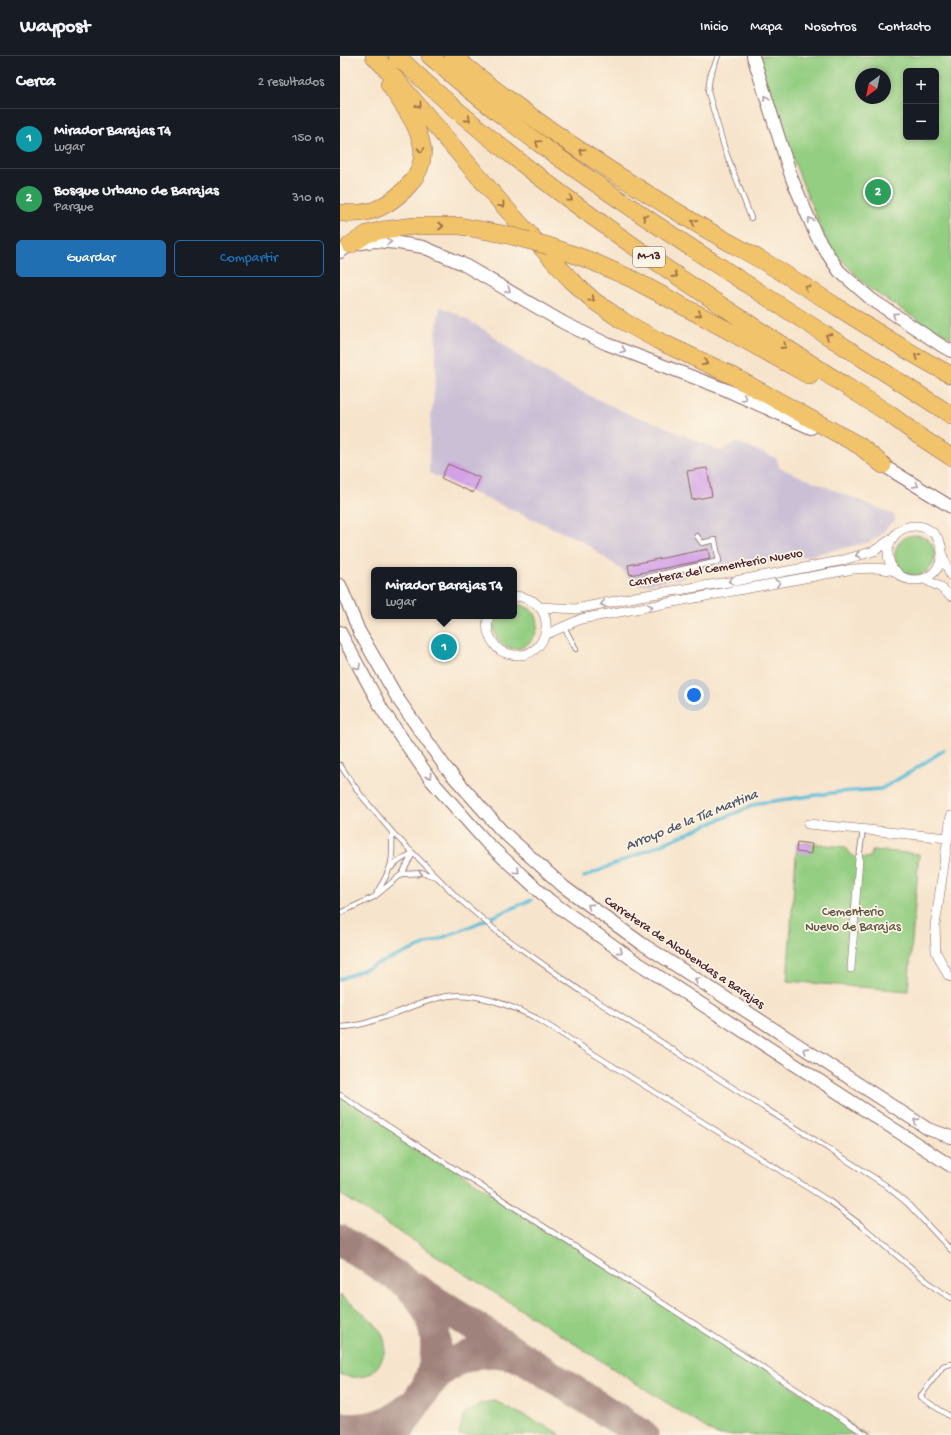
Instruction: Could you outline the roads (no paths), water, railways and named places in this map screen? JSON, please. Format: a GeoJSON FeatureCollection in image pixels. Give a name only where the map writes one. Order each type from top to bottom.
{"type":"FeatureCollection","features":[{"type":"Feature","properties":{"kind":"highway"},"geometry":{"type":"LineString","coordinates":[[340,213],[364,213],[379,209],[405,191],[413,181],[421,165],[422,147],[415,126],[387,80],[369,56]]}},
{"type":"Feature","properties":{"kind":"highway"},"geometry":{"type":"LineString","coordinates":[[374,56],[393,76],[502,204],[572,280],[594,301],[657,340],[731,375],[860,446],[883,465]]}},
{"type":"Feature","properties":{"kind":"highway","name":"M-13"},"geometry":{"type":"LineString","coordinates":[[397,56],[419,77],[478,127],[538,175],[666,269],[888,413],[918,436],[951,457]]}},
{"type":"Feature","properties":{"kind":"highway","name":"M-13"},"geometry":{"type":"LineString","coordinates":[[430,56],[487,104],[550,152],[701,254],[951,415]]}},
{"type":"Feature","properties":{"kind":"highway"},"geometry":{"type":"LineString","coordinates":[[453,56],[529,116],[615,173],[684,216],[774,268],[927,363],[951,376]]}},
{"type":"Feature","properties":{"kind":"highway"},"geometry":{"type":"LineString","coordinates":[[345,249],[367,234],[383,230],[414,226],[460,226],[508,235],[549,246],[589,260],[632,279],[795,367],[883,420],[918,436]]}},
{"type":"Feature","properties":{"kind":"highway"},"geometry":{"type":"LineString","coordinates":[[861,356],[899,370],[951,402]]}},
{"type":"Feature","properties":{"kind":"street"},"geometry":{"type":"LineString","coordinates":[[753,56],[792,179],[816,235],[826,253],[839,271],[871,299],[951,351]]}},
{"type":"Feature","properties":{"kind":"street"},"geometry":{"type":"LineString","coordinates":[[345,249],[374,241],[398,243],[423,247],[461,262],[564,323],[608,344],[724,389],[800,422],[883,465],[951,507]]}},
{"type":"Feature","properties":{"kind":"street"},"geometry":{"type":"LineString","coordinates":[[916,526],[932,532],[938,538],[942,546],[942,555],[941,563],[931,576],[924,579],[909,579],[896,571],[891,564],[889,546],[893,538],[900,531],[916,526]]}},
{"type":"Feature","properties":{"kind":"street","name":"Carretera del Cementerio Nuevo"},"geometry":{"type":"LineString","coordinates":[[540,607],[576,610],[640,596],[736,581],[840,561],[874,551],[893,538]]}},
{"type":"Feature","properties":{"kind":"street"},"geometry":{"type":"LineString","coordinates":[[942,555],[951,576]]}},
{"type":"Feature","properties":{"kind":"street","name":"Carretera del Cementerio Nuevo"},"geometry":{"type":"LineString","coordinates":[[545,635],[581,619],[853,569],[878,568],[896,571]]}},
{"type":"Feature","properties":{"kind":"street"},"geometry":{"type":"LineString","coordinates":[[924,579],[940,587],[951,596]]}},
{"type":"Feature","properties":{"kind":"street","name":"Carretera de Alcobendas a Barajas"},"geometry":{"type":"LineString","coordinates":[[340,585],[359,631],[398,699],[446,768],[501,830],[564,887],[640,943],[928,1129],[951,1137]]}},
{"type":"Feature","properties":{"kind":"street"},"geometry":{"type":"LineString","coordinates":[[488,619],[487,631],[497,648],[505,653],[515,655],[533,650],[540,644],[545,635],[545,616],[540,607],[533,600],[517,596]]}},
{"type":"Feature","properties":{"kind":"street"},"geometry":{"type":"LineString","coordinates":[[340,632],[383,711],[431,780],[487,843],[549,900],[632,960],[951,1166]]}},
{"type":"Feature","properties":{"kind":"street"},"geometry":{"type":"LineString","coordinates":[[951,816],[935,926],[936,952],[948,975],[951,977]]}},
{"type":"Feature","properties":{"kind":"street"},"geometry":{"type":"LineString","coordinates":[[808,824],[948,838]]}},
{"type":"Feature","properties":{"kind":"street"},"geometry":{"type":"LineString","coordinates":[[851,969],[859,858]]}},
{"type":"Feature","properties":{"kind":"lane"},"geometry":{"type":"LineString","coordinates":[[718,56],[710,76],[708,92],[725,150],[751,218]]}},
{"type":"Feature","properties":{"kind":"lane"},"geometry":{"type":"LineString","coordinates":[[648,577],[719,561],[715,540],[702,543],[697,536]]}},
{"type":"Feature","properties":{"kind":"lane"},"geometry":{"type":"LineString","coordinates":[[564,626],[576,649]]}},
{"type":"Feature","properties":{"kind":"lane"},"geometry":{"type":"LineString","coordinates":[[340,765],[360,794],[392,832],[458,900],[500,934],[581,991],[884,1184],[907,1203],[951,1250]]}},
{"type":"Feature","properties":{"kind":"lane"},"geometry":{"type":"LineString","coordinates":[[859,858],[863,830]]}},
{"type":"Feature","properties":{"kind":"lane"},"geometry":{"type":"LineString","coordinates":[[374,897],[390,869],[393,858],[392,832]]}},
{"type":"Feature","properties":{"kind":"lane"},"geometry":{"type":"LineString","coordinates":[[390,869],[396,862],[414,853]]}},
{"type":"Feature","properties":{"kind":"lane"},"geometry":{"type":"LineString","coordinates":[[340,913],[374,897],[402,874],[414,853]]}},
{"type":"Feature","properties":{"kind":"lane"},"geometry":{"type":"LineString","coordinates":[[402,874],[423,873],[437,878]]}},
{"type":"Feature","properties":{"kind":"lane"},"geometry":{"type":"LineString","coordinates":[[340,1027],[352,1027],[366,1023],[419,1004],[444,997],[465,996],[486,999],[514,1007],[543,1022],[829,1202],[862,1226],[935,1288],[951,1298]]}},
{"type":"Feature","properties":{"kind":"lane"},"geometry":{"type":"LineString","coordinates":[[340,1096],[867,1435]]}},
{"type":"Feature","properties":{"kind":"lane"},"geometry":{"type":"LineString","coordinates":[[951,1364],[943,1366],[920,1397],[951,1417]]}},
{"type":"Feature","properties":{"kind":"waterway","name":"Arroyo de la Tía Martina"},"geometry":{"type":"LineString","coordinates":[[584,877],[759,803],[839,792],[881,789],[944,750]]}},
{"type":"Feature","properties":{"kind":"waterway","name":"Arroyo de la Tía Martina"},"geometry":{"type":"LineString","coordinates":[[340,979],[469,927],[531,900]]}},
{"type":"Feature","properties":{"kind":"place","name":"Bosque Urbano de Barajas"},"geometry":{"type":"Point","coordinates":[878,192]}},
{"type":"Feature","properties":{"kind":"place","name":"Mirador Barajas T4"},"geometry":{"type":"Point","coordinates":[444,647]}},
{"type":"Feature","properties":{"kind":"park label","name":"Cementerio Nuevo de Barajas"},"geometry":{"type":"Point","coordinates":[853,920]}}]}
